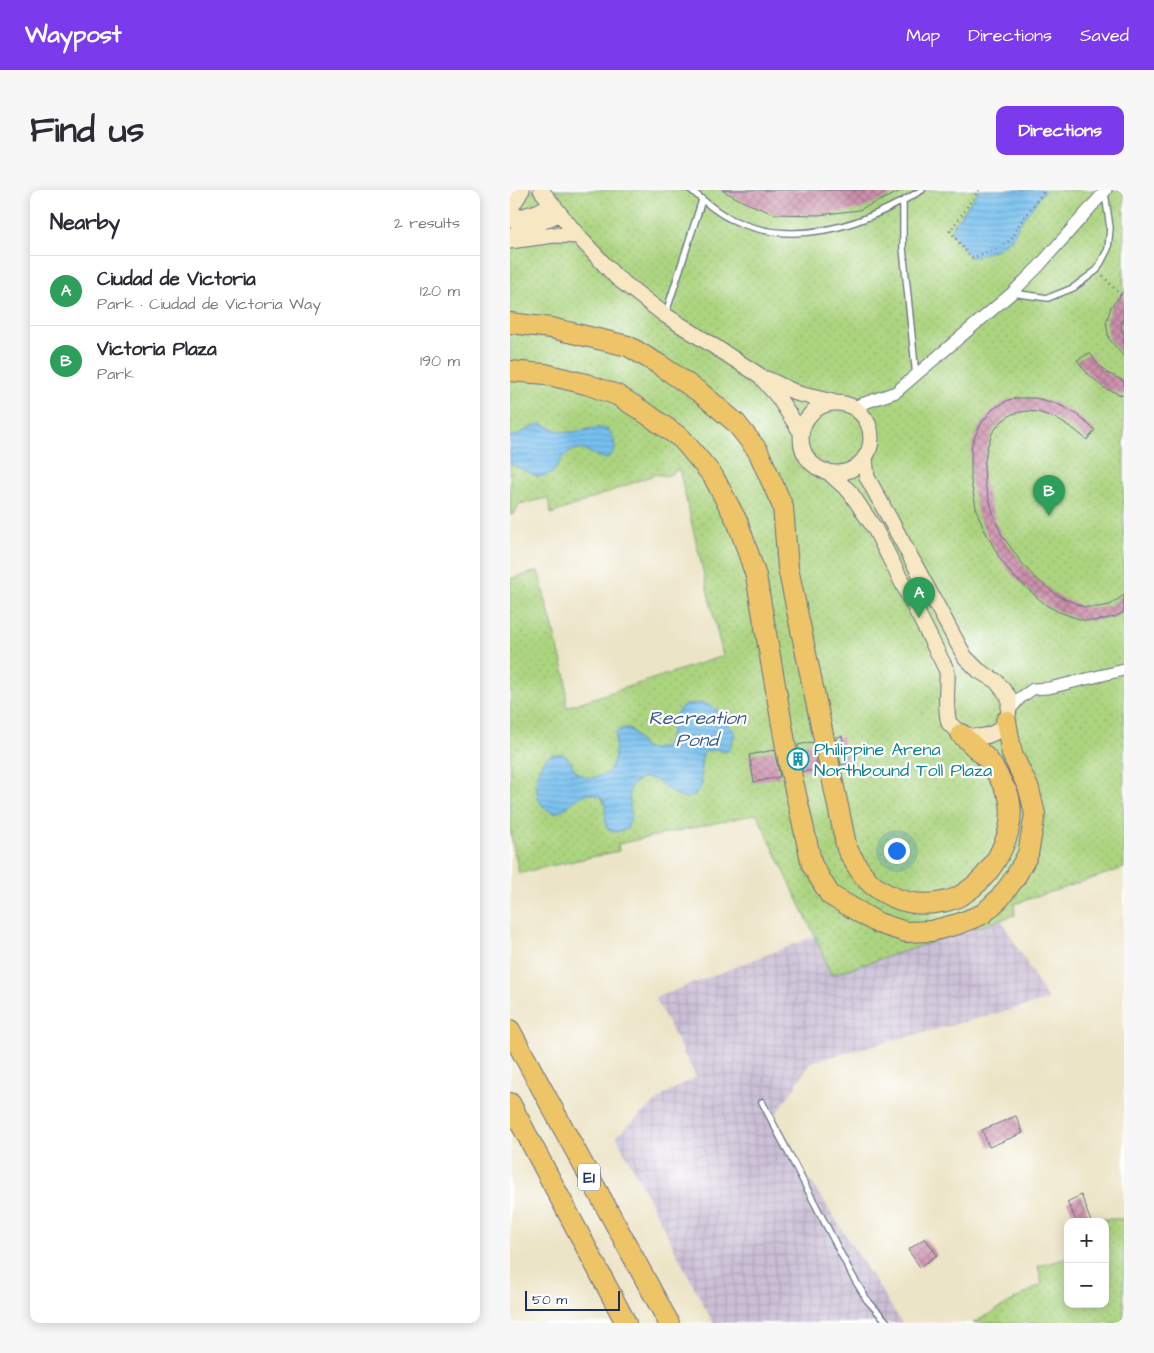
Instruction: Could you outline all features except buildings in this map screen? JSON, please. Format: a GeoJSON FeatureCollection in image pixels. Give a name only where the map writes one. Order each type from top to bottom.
{"type":"FeatureCollection","features":[{"type":"Feature","properties":{"kind":"highway"},"geometry":{"type":"LineString","coordinates":[[510,323],[551,328],[628,346],[702,394],[736,423],[758,451],[783,507],[788,568],[848,849],[872,884],[888,895],[911,903],[930,904],[955,899],[973,887],[996,862],[1007,838],[1010,813],[1009,796],[990,762],[961,734]]}},
{"type":"Feature","properties":{"kind":"highway"},"geometry":{"type":"LineString","coordinates":[[510,371],[545,374],[586,384],[617,396],[647,414],[682,439],[713,476],[738,524],[756,576],[788,759],[812,865],[830,895],[878,923],[906,932],[931,931],[958,924],[983,914],[1000,898],[1015,878],[1028,854],[1035,814],[1029,789],[1012,754],[1007,716]]}},
{"type":"Feature","properties":{"kind":"highway","name":"E1"},"geometry":{"type":"LineString","coordinates":[[510,1030],[669,1323]]}},
{"type":"Feature","properties":{"kind":"highway","name":"E1"},"geometry":{"type":"LineString","coordinates":[[510,1103],[626,1323]]}},
{"type":"Feature","properties":{"kind":"main road"},"geometry":{"type":"LineString","coordinates":[[510,210],[522,190]]}},
{"type":"Feature","properties":{"kind":"main road"},"geometry":{"type":"LineString","coordinates":[[541,190],[555,210],[616,277],[665,315],[759,375],[799,394],[853,407],[864,415],[869,426],[870,443],[865,457],[858,465],[851,469],[840,472],[827,471]]}},
{"type":"Feature","properties":{"kind":"main road"},"geometry":{"type":"LineString","coordinates":[[510,220],[537,212],[555,210]]}},
{"type":"Feature","properties":{"kind":"main road"},"geometry":{"type":"LineString","coordinates":[[510,237],[555,210]]}},
{"type":"Feature","properties":{"kind":"main road"},"geometry":{"type":"LineString","coordinates":[[510,241],[555,235],[578,236]]}},
{"type":"Feature","properties":{"kind":"main road"},"geometry":{"type":"LineString","coordinates":[[759,375],[778,397],[800,432],[801,442],[812,464],[827,471],[850,492],[874,529],[947,671],[948,685],[945,701],[949,723],[961,734],[978,737],[994,733],[1007,716],[1009,697],[996,681],[979,671],[965,657],[867,477],[865,457]]}},
{"type":"Feature","properties":{"kind":"main road"},"geometry":{"type":"LineString","coordinates":[[800,432],[805,420],[812,412],[819,407],[836,403]]}},
{"type":"Feature","properties":{"kind":"street"},"geometry":{"type":"LineString","coordinates":[[853,407],[896,392],[916,376],[1012,293],[1039,266],[1105,191]]}},
{"type":"Feature","properties":{"kind":"street"},"geometry":{"type":"LineString","coordinates":[[1007,716],[1020,698],[1033,689],[1049,688],[1124,670]]}},
{"type":"Feature","properties":{"kind":"lane"},"geometry":{"type":"LineString","coordinates":[[691,190],[730,219],[763,230],[795,234],[836,228],[871,217],[922,190]]}},
{"type":"Feature","properties":{"kind":"lane"},"geometry":{"type":"LineString","coordinates":[[1012,293],[1048,298],[1073,288],[1097,270],[1108,249],[1110,228],[1105,191]]}},
{"type":"Feature","properties":{"kind":"lane"},"geometry":{"type":"LineString","coordinates":[[665,315],[702,200]]}},
{"type":"Feature","properties":{"kind":"lane"},"geometry":{"type":"LineString","coordinates":[[904,201],[903,248],[916,376]]}},
{"type":"Feature","properties":{"kind":"lane"},"geometry":{"type":"LineString","coordinates":[[762,1102],[852,1275],[867,1300],[888,1323]]}},
{"type":"Feature","properties":{"kind":"path"},"geometry":{"type":"LineString","coordinates":[[979,190],[950,231],[971,258],[998,249],[1012,239],[1020,223],[1045,190]]}},
{"type":"Feature","properties":{"kind":"path"},"geometry":{"type":"LineString","coordinates":[[1097,270],[1122,297]]}},
{"type":"Feature","properties":{"kind":"shaded area"},"geometry":{"type":"Polygon","coordinates":[[[1001,919],[1048,1000],[811,1062],[772,1121],[902,1323],[713,1323],[616,1136],[665,1094],[696,1077],[655,998],[815,936],[831,975],[1001,919]]]}},
{"type":"Feature","properties":{"kind":"green space"},"geometry":{"type":"Polygon","coordinates":[[[510,190],[1124,190],[1124,868],[1014,904],[1015,915],[831,975],[815,936],[757,814],[618,844],[619,851],[519,873],[510,831],[510,579],[538,571],[566,678],[566,707],[723,656],[679,469],[667,476],[656,474],[551,514],[548,498],[519,504],[514,514],[510,515],[510,190]]]}},
{"type":"Feature","properties":{"kind":"green space"},"geometry":{"type":"Polygon","coordinates":[[[1109,1219],[1124,1219],[1124,1323],[973,1323],[1042,1284],[1038,1266],[1064,1259],[1064,1308],[1109,1308],[1109,1219]]]}},
{"type":"Feature","properties":{"kind":"water"},"geometry":{"type":"Polygon","coordinates":[[[979,190],[1045,190],[1020,223],[1012,239],[997,249],[971,258],[950,231],[979,190]]]}},
{"type":"Feature","properties":{"kind":"water"},"geometry":{"type":"Polygon","coordinates":[[[541,424],[563,432],[604,428],[613,438],[615,450],[607,459],[582,449],[576,449],[559,462],[553,473],[539,477],[510,464],[510,437],[541,424]]]}},
{"type":"Feature","properties":{"kind":"water","name":"Recreation Pond"},"geometry":{"type":"Polygon","coordinates":[[[702,703],[713,707],[725,718],[735,733],[730,749],[726,752],[715,749],[705,752],[701,762],[701,786],[697,793],[690,798],[675,794],[652,779],[645,778],[637,781],[629,790],[631,816],[627,829],[616,832],[606,828],[605,804],[601,797],[596,795],[584,795],[555,813],[545,808],[540,802],[536,787],[538,772],[545,759],[551,755],[563,754],[569,759],[577,772],[583,776],[593,777],[602,775],[608,772],[614,761],[616,733],[622,728],[631,729],[644,748],[656,749],[663,747],[670,737],[672,723],[679,710],[686,705],[702,703]]]}},
{"type":"Feature","properties":{"kind":"place","name":"Victoria Plaza"},"geometry":{"type":"Point","coordinates":[1049,516]}},
{"type":"Feature","properties":{"kind":"place","name":"Ciudad de Victoria"},"geometry":{"type":"Point","coordinates":[919,618]}},
{"type":"Feature","properties":{"kind":"place","name":"Philippine Arena Northbound Toll Plaza"},"geometry":{"type":"Point","coordinates":[798,759]}}]}
